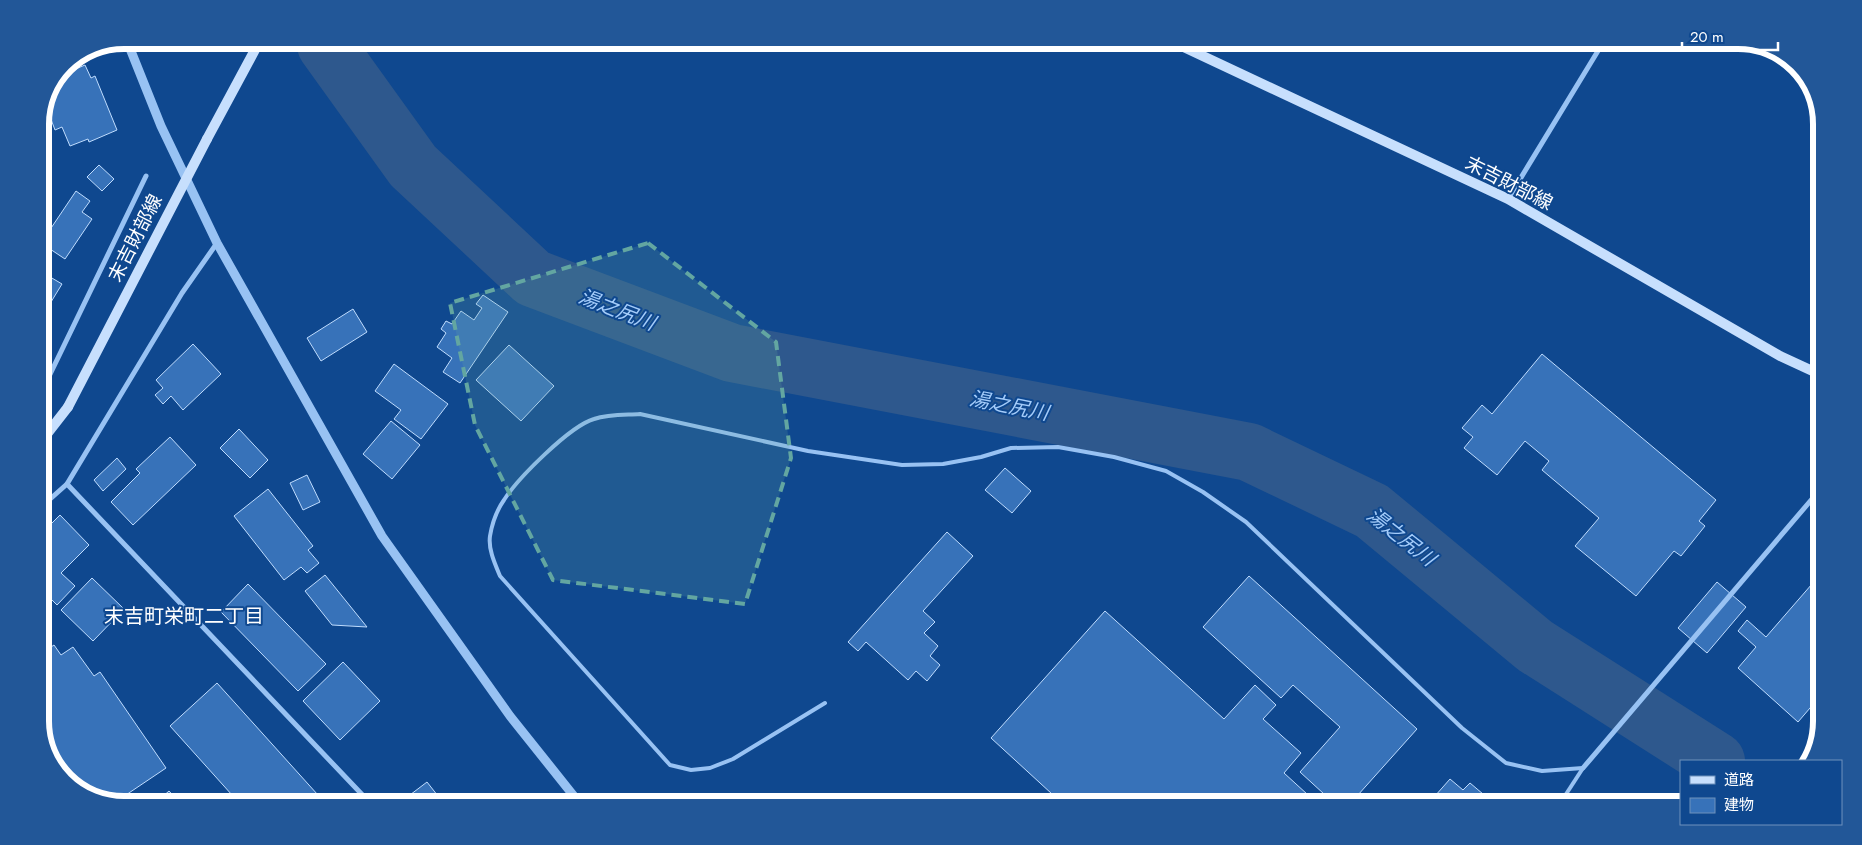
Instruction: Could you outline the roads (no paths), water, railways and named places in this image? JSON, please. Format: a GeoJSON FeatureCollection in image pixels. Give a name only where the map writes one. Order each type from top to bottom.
{"type":"FeatureCollection","features":[{"type":"Feature","properties":{"kind":"main road","name":"末吉財部線"},"geometry":{"type":"LineString","coordinates":[[49,431],[68,407],[165,218],[255,49]]}},
{"type":"Feature","properties":{"kind":"main road","name":"末吉財部線"},"geometry":{"type":"LineString","coordinates":[[1188,49],[1508,199],[1780,356],[1813,371]]}},
{"type":"Feature","properties":{"kind":"street"},"geometry":{"type":"LineString","coordinates":[[130,49],[161,126],[217,243],[382,536],[510,716],[574,796]]}},
{"type":"Feature","properties":{"kind":"street"},"geometry":{"type":"LineString","coordinates":[[1508,199],[1599,49]]}},
{"type":"Feature","properties":{"kind":"street"},"geometry":{"type":"LineString","coordinates":[[49,376],[146,176]]}},
{"type":"Feature","properties":{"kind":"street"},"geometry":{"type":"LineString","coordinates":[[49,500],[66,484],[182,293],[217,243]]}},
{"type":"Feature","properties":{"kind":"street"},"geometry":{"type":"LineString","coordinates":[[66,484],[363,796]]}},
{"type":"Feature","properties":{"kind":"street"},"geometry":{"type":"LineString","coordinates":[[1583,768],[1813,498]]}},
{"type":"Feature","properties":{"kind":"lane"},"geometry":{"type":"LineString","coordinates":[[825,702],[733,759],[710,768],[690,770],[670,765],[500,576],[492,557],[490,537],[495,517],[504,500],[538,460],[576,428],[594,419],[614,415],[640,414],[808,451],[902,465],[943,464],[981,457],[1011,448],[1058,447],[1114,457],[1166,471],[1203,492],[1246,522],[1462,728],[1506,762],[1542,771],[1583,768]]}},
{"type":"Feature","properties":{"kind":"lane"},"geometry":{"type":"LineString","coordinates":[[1565,796],[1583,768]]}},
{"type":"Feature","properties":{"kind":"waterway","name":"湯之尻川"},"geometry":{"type":"LineString","coordinates":[[329,49],[413,166],[533,278],[732,353],[1249,452],[1372,511],[1535,646],[1714,760]]}},
{"type":"Feature","properties":{"kind":"district","name":"末吉町栄町二丁目"},"geometry":{"type":"Point","coordinates":[184,616]}}]}
